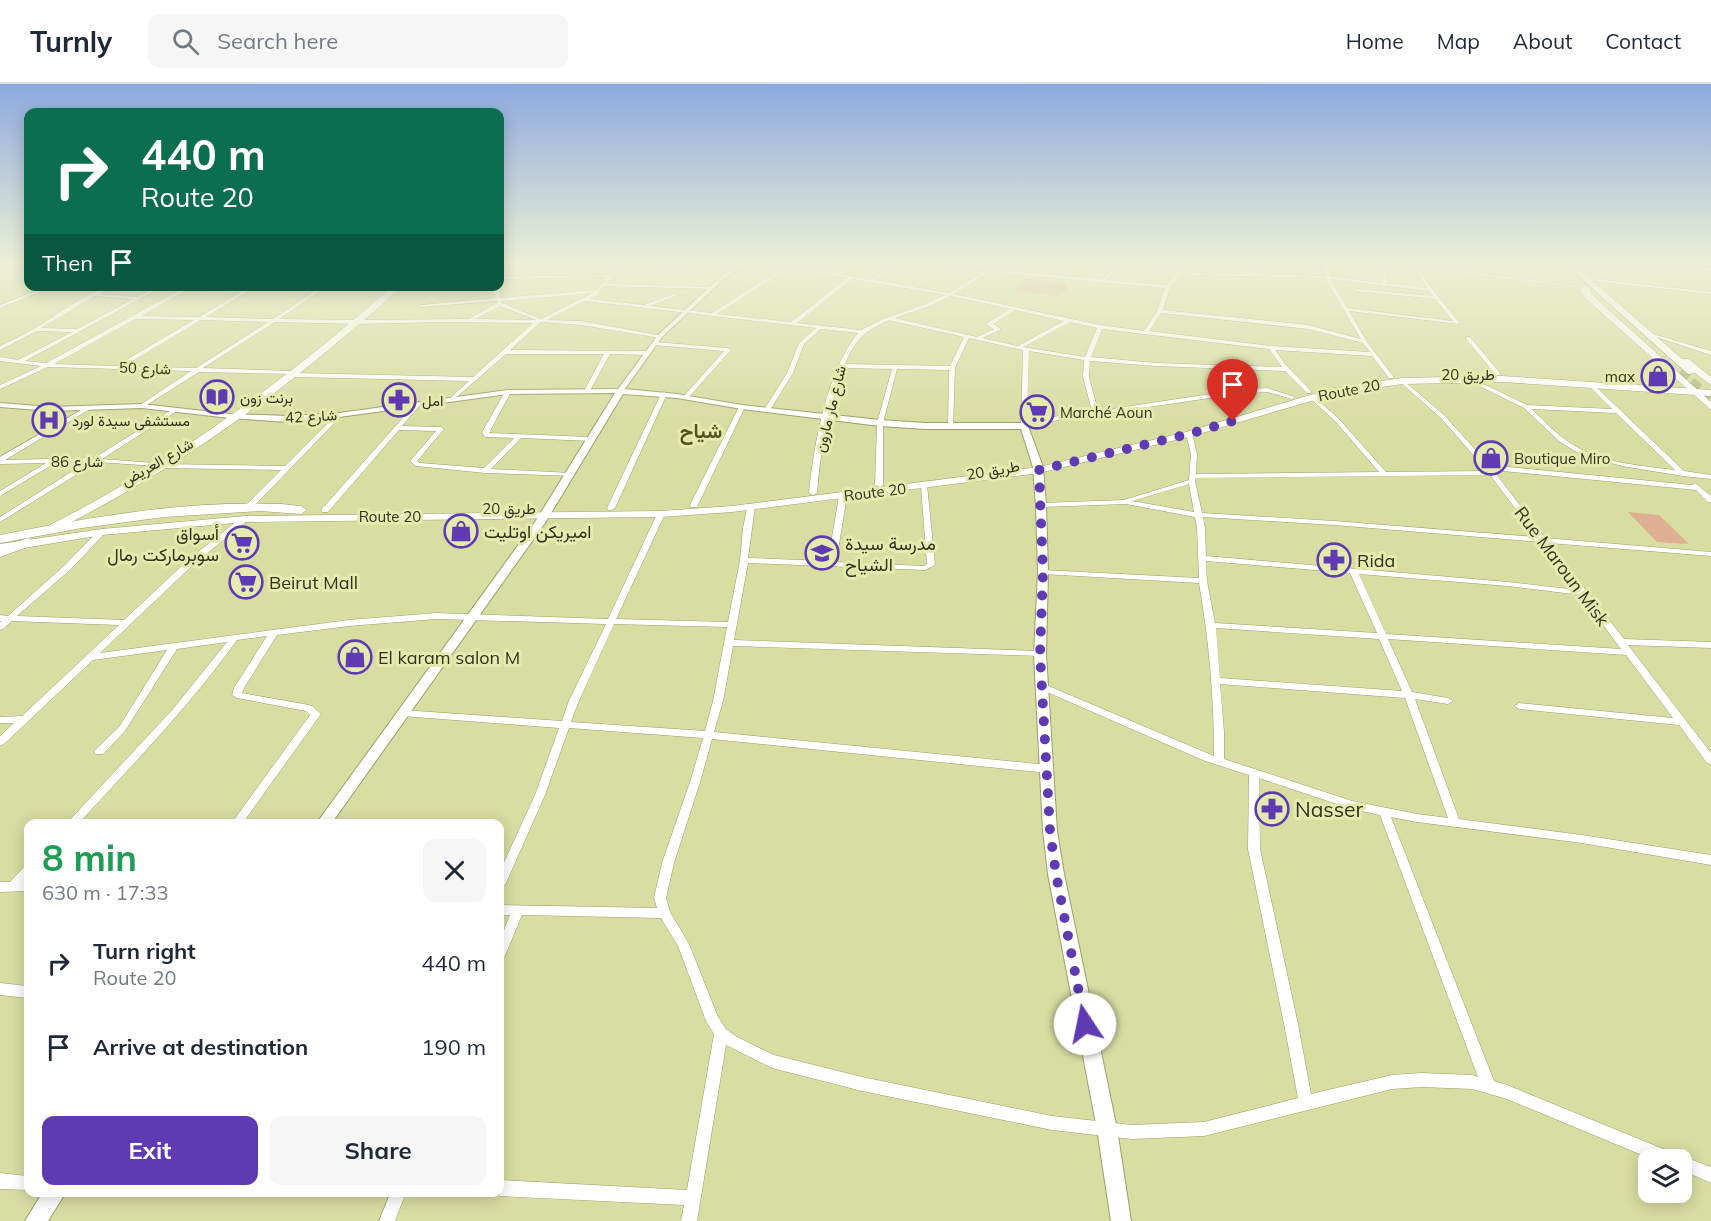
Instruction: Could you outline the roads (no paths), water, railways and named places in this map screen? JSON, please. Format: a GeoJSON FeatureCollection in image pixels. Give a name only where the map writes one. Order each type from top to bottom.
{"type":"FeatureCollection","features":[{"type":"Feature","properties":{"kind":"main road","name":"شارع العريض"},"geometry":{"type":"LineString","coordinates":[[0,548],[54,528],[234,417],[293,374],[362,316]]}},
{"type":"Feature","properties":{"kind":"main road"},"geometry":{"type":"LineString","coordinates":[[1610,316],[1669,369],[1681,386],[1709,404]]}},
{"type":"Feature","properties":{"kind":"main road"},"geometry":{"type":"LineString","coordinates":[[1616,316],[1681,386],[1709,404]]}},
{"type":"Feature","properties":{"kind":"main road"},"geometry":{"type":"LineString","coordinates":[[1627,316],[1704,377]]}},
{"type":"Feature","properties":{"kind":"main road"},"geometry":{"type":"LineString","coordinates":[[1633,316],[1704,377]]}},
{"type":"Feature","properties":{"kind":"main road"},"geometry":{"type":"LineString","coordinates":[[1669,369],[1690,378],[1704,377]]}},
{"type":"Feature","properties":{"kind":"main road","name":"طريق 20"},"geometry":{"type":"LineString","coordinates":[[1396,379],[1446,373],[1498,374],[1711,388]]}},
{"type":"Feature","properties":{"kind":"main road","name":"Route 20"},"geometry":{"type":"LineString","coordinates":[[27,538],[246,513],[361,516],[547,512],[661,514],[843,496],[925,486],[1038,466],[1189,434],[1311,395],[1396,379],[1467,378],[1592,386],[1681,386],[1711,393]]}},
{"type":"Feature","properties":{"kind":"main road","name":"طريق 20"},"geometry":{"type":"LineString","coordinates":[[98,529],[193,516],[302,510],[547,512],[694,505],[813,493],[1038,466],[1190,427],[1292,397],[1311,395]]}},
{"type":"Feature","properties":{"kind":"main road","name":"شارع العريض"},"geometry":{"type":"LineString","coordinates":[[27,538],[159,465]]}},
{"type":"Feature","properties":{"kind":"main road"},"geometry":{"type":"LineString","coordinates":[[0,548],[54,528],[122,518],[246,513],[287,507],[302,510]]}},
{"type":"Feature","properties":{"kind":"main road"},"geometry":{"type":"LineString","coordinates":[[0,539],[27,538]]}},
{"type":"Feature","properties":{"kind":"street"},"geometry":{"type":"LineString","coordinates":[[0,348],[38,330],[57,316]]}},
{"type":"Feature","properties":{"kind":"street"},"geometry":{"type":"LineString","coordinates":[[18,362],[105,316]]}},
{"type":"Feature","properties":{"kind":"street"},"geometry":{"type":"LineString","coordinates":[[117,367],[204,316]]}},
{"type":"Feature","properties":{"kind":"street"},"geometry":{"type":"LineString","coordinates":[[142,406],[280,316]]}},
{"type":"Feature","properties":{"kind":"street"},"geometry":{"type":"LineString","coordinates":[[470,321],[479,316]]}},
{"type":"Feature","properties":{"kind":"street"},"geometry":{"type":"LineString","coordinates":[[528,316],[540,321]]}},
{"type":"Feature","properties":{"kind":"street"},"geometry":{"type":"LineString","coordinates":[[452,399],[540,321],[551,316]]}},
{"type":"Feature","properties":{"kind":"street"},"geometry":{"type":"LineString","coordinates":[[327,819],[547,512],[621,390],[658,340],[682,316]]}},
{"type":"Feature","properties":{"kind":"street"},"geometry":{"type":"LineString","coordinates":[[721,316],[862,332],[899,316]]}},
{"type":"Feature","properties":{"kind":"street"},"geometry":{"type":"LineString","coordinates":[[792,324],[802,316]]}},
{"type":"Feature","properties":{"kind":"street"},"geometry":{"type":"LineString","coordinates":[[978,338],[998,329],[989,324],[1002,316]]}},
{"type":"Feature","properties":{"kind":"street"},"geometry":{"type":"LineString","coordinates":[[1046,316],[1100,327],[1271,348],[1373,354]]}},
{"type":"Feature","properties":{"kind":"street"},"geometry":{"type":"LineString","coordinates":[[1144,333],[1156,316]]}},
{"type":"Feature","properties":{"kind":"street"},"geometry":{"type":"LineString","coordinates":[[1206,316],[1313,328],[1365,342]]}},
{"type":"Feature","properties":{"kind":"street","name":"Rue Maroun Misk"},"geometry":{"type":"LineString","coordinates":[[1350,316],[1373,354],[1396,379],[1443,417],[1489,470],[1711,760]]}},
{"type":"Feature","properties":{"kind":"street"},"geometry":{"type":"LineString","coordinates":[[1402,316],[1457,323],[1451,316]]}},
{"type":"Feature","properties":{"kind":"street"},"geometry":{"type":"LineString","coordinates":[[0,387],[47,365],[135,317],[355,322],[540,321],[581,323],[658,340],[728,350],[686,397]]}},
{"type":"Feature","properties":{"kind":"street"},"geometry":{"type":"LineString","coordinates":[[892,319],[1023,348],[1086,357],[1287,369]]}},
{"type":"Feature","properties":{"kind":"street"},"geometry":{"type":"LineString","coordinates":[[1023,348],[1068,321]]}},
{"type":"Feature","properties":{"kind":"street"},"geometry":{"type":"LineString","coordinates":[[1095,411],[1087,380],[1086,357],[1100,327]]}},
{"type":"Feature","properties":{"kind":"street"},"geometry":{"type":"LineString","coordinates":[[767,410],[790,373],[802,343],[819,328]]}},
{"type":"Feature","properties":{"kind":"street"},"geometry":{"type":"LineString","coordinates":[[38,330],[78,330]]}},
{"type":"Feature","properties":{"kind":"street","name":"شارع مار مارون"},"geometry":{"type":"LineString","coordinates":[[813,493],[825,417],[840,366],[848,346],[862,332]]}},
{"type":"Feature","properties":{"kind":"street"},"geometry":{"type":"LineString","coordinates":[[1655,335],[1711,353]]}},
{"type":"Feature","properties":{"kind":"street"},"geometry":{"type":"LineString","coordinates":[[951,426],[952,368],[967,336]]}},
{"type":"Feature","properties":{"kind":"street"},"geometry":{"type":"LineString","coordinates":[[1468,338],[1498,374]]}},
{"type":"Feature","properties":{"kind":"street"},"geometry":{"type":"LineString","coordinates":[[1023,348],[1024,423],[1038,466],[1041,505],[1043,572],[1040,654],[1050,831],[1056,874],[1107,1129],[1121,1221]]}},
{"type":"Feature","properties":{"kind":"street"},"geometry":{"type":"LineString","coordinates":[[1271,348],[1287,369],[1337,420],[1384,474]]}},
{"type":"Feature","properties":{"kind":"street"},"geometry":{"type":"LineString","coordinates":[[505,352],[648,353]]}},
{"type":"Feature","properties":{"kind":"street"},"geometry":{"type":"LineString","coordinates":[[588,389],[608,353]]}},
{"type":"Feature","properties":{"kind":"street","name":"شارع 50"},"geometry":{"type":"LineString","coordinates":[[0,359],[47,365],[474,379]]}},
{"type":"Feature","properties":{"kind":"street"},"geometry":{"type":"LineString","coordinates":[[840,366],[952,368]]}},
{"type":"Feature","properties":{"kind":"street"},"geometry":{"type":"LineString","coordinates":[[879,485],[880,423],[895,367]]}},
{"type":"Feature","properties":{"kind":"street"},"geometry":{"type":"LineString","coordinates":[[1467,378],[1526,407],[1564,441],[1587,454],[1607,460],[1711,477]]}},
{"type":"Feature","properties":{"kind":"street"},"geometry":{"type":"LineString","coordinates":[[1592,386],[1711,500]]}},
{"type":"Feature","properties":{"kind":"street","name":"شارع 42"},"geometry":{"type":"LineString","coordinates":[[0,405],[35,409],[142,406],[234,417],[289,419],[339,415],[508,392],[588,389],[664,394],[767,410],[880,423],[951,426],[1024,423]]}},
{"type":"Feature","properties":{"kind":"street"},"geometry":{"type":"LineString","coordinates":[[1024,423],[1095,411],[1258,390],[1272,391],[1292,397]]}},
{"type":"Feature","properties":{"kind":"street"},"geometry":{"type":"LineString","coordinates":[[508,392],[485,434],[591,439]]}},
{"type":"Feature","properties":{"kind":"street"},"geometry":{"type":"LineString","coordinates":[[612,508],[664,394]]}},
{"type":"Feature","properties":{"kind":"street"},"geometry":{"type":"LineString","coordinates":[[325,510],[418,404]]}},
{"type":"Feature","properties":{"kind":"street"},"geometry":{"type":"LineString","coordinates":[[694,505],[742,406]]}},
{"type":"Feature","properties":{"kind":"street"},"geometry":{"type":"LineString","coordinates":[[1526,407],[1618,411]]}},
{"type":"Feature","properties":{"kind":"street"},"geometry":{"type":"LineString","coordinates":[[0,461],[88,408]]}},
{"type":"Feature","properties":{"kind":"street"},"geometry":{"type":"LineString","coordinates":[[1,520],[175,410]]}},
{"type":"Feature","properties":{"kind":"street"},"geometry":{"type":"LineString","coordinates":[[0,742],[246,513],[339,415]]}},
{"type":"Feature","properties":{"kind":"street"},"geometry":{"type":"LineString","coordinates":[[398,428],[441,429],[413,461],[414,463],[485,471],[571,475]]}},
{"type":"Feature","properties":{"kind":"street"},"geometry":{"type":"LineString","coordinates":[[1189,434],[1194,454],[1192,478],[1199,515],[1203,581],[1211,625],[1219,761]]}},
{"type":"Feature","properties":{"kind":"street"},"geometry":{"type":"LineString","coordinates":[[485,471],[520,436]]}},
{"type":"Feature","properties":{"kind":"street","name":"شارع 86"},"geometry":{"type":"LineString","coordinates":[[0,461],[95,460],[159,465],[287,468]]}},
{"type":"Feature","properties":{"kind":"street"},"geometry":{"type":"LineString","coordinates":[[0,494],[54,461]]}},
{"type":"Feature","properties":{"kind":"street"},"geometry":{"type":"LineString","coordinates":[[1126,502],[1192,478],[1489,470],[1698,488]]}},
{"type":"Feature","properties":{"kind":"street"},"geometry":{"type":"LineString","coordinates":[[744,560],[916,569],[931,565],[925,486]]}},
{"type":"Feature","properties":{"kind":"street"},"geometry":{"type":"LineString","coordinates":[[832,564],[843,496]]}},
{"type":"Feature","properties":{"kind":"street"},"geometry":{"type":"LineString","coordinates":[[1041,505],[1126,502],[1199,515],[1334,523],[1711,554]]}},
{"type":"Feature","properties":{"kind":"street"},"geometry":{"type":"LineString","coordinates":[[752,506],[718,701],[668,863],[660,898],[664,913],[683,944],[704,1002],[721,1033],[745,1050],[772,1062],[1052,1123],[1156,1133],[1204,1130],[1392,1082],[1453,1080],[1488,1085],[1646,1149]]}},
{"type":"Feature","properties":{"kind":"street"},"geometry":{"type":"LineString","coordinates":[[504,875],[540,795],[573,703],[661,514]]}},
{"type":"Feature","properties":{"kind":"street"},"geometry":{"type":"LineString","coordinates":[[0,627],[68,567],[98,529]]}},
{"type":"Feature","properties":{"kind":"street"},"geometry":{"type":"LineString","coordinates":[[1202,558],[1508,584],[1582,593]]}},
{"type":"Feature","properties":{"kind":"street"},"geometry":{"type":"LineString","coordinates":[[1043,572],[1203,581]]}},
{"type":"Feature","properties":{"kind":"street"},"geometry":{"type":"LineString","coordinates":[[1354,572],[1409,695],[1455,823]]}},
{"type":"Feature","properties":{"kind":"street"},"geometry":{"type":"LineString","coordinates":[[92,657],[349,623],[436,616],[732,625]]}},
{"type":"Feature","properties":{"kind":"street"},"geometry":{"type":"LineString","coordinates":[[0,618],[128,623]]}},
{"type":"Feature","properties":{"kind":"street"},"geometry":{"type":"LineString","coordinates":[[1211,625],[1627,652]]}},
{"type":"Feature","properties":{"kind":"street"},"geometry":{"type":"LineString","coordinates":[[240,819],[316,714],[309,708],[237,695],[237,690],[274,633]]}},
{"type":"Feature","properties":{"kind":"street"},"geometry":{"type":"LineString","coordinates":[[76,819],[142,750],[206,678],[234,639]]}},
{"type":"Feature","properties":{"kind":"street"},"geometry":{"type":"LineString","coordinates":[[1620,642],[1711,645]]}},
{"type":"Feature","properties":{"kind":"street"},"geometry":{"type":"LineString","coordinates":[[729,643],[1040,654]]}},
{"type":"Feature","properties":{"kind":"street"},"geometry":{"type":"LineString","coordinates":[[99,751],[122,729],[174,646]]}},
{"type":"Feature","properties":{"kind":"street"},"geometry":{"type":"LineString","coordinates":[[1216,681],[1409,695],[1448,701]]}},
{"type":"Feature","properties":{"kind":"street"},"geometry":{"type":"LineString","coordinates":[[1043,687],[1219,761],[1320,796],[1384,812],[1582,839],[1711,860]]}},
{"type":"Feature","properties":{"kind":"street"},"geometry":{"type":"LineString","coordinates":[[1519,706],[1682,722]]}},
{"type":"Feature","properties":{"kind":"street"},"geometry":{"type":"LineString","coordinates":[[402,713],[709,735],[1048,769]]}},
{"type":"Feature","properties":{"kind":"street"},"geometry":{"type":"LineString","coordinates":[[0,720],[24,719]]}},
{"type":"Feature","properties":{"kind":"street"},"geometry":{"type":"LineString","coordinates":[[1254,774],[1254,849],[1272,944],[1292,1024],[1306,1104]]}},
{"type":"Feature","properties":{"kind":"street"},"geometry":{"type":"LineString","coordinates":[[1384,812],[1488,1085]]}},
{"type":"Feature","properties":{"kind":"street"},"geometry":{"type":"LineString","coordinates":[[6,887],[24,873]]}},
{"type":"Feature","properties":{"kind":"street"},"geometry":{"type":"LineString","coordinates":[[6,887],[24,886]]}},
{"type":"Feature","properties":{"kind":"street"},"geometry":{"type":"LineString","coordinates":[[504,910],[664,913]]}},
{"type":"Feature","properties":{"kind":"street"},"geometry":{"type":"LineString","coordinates":[[504,944],[518,910]]}},
{"type":"Feature","properties":{"kind":"street"},"geometry":{"type":"LineString","coordinates":[[3,993],[24,992]]}},
{"type":"Feature","properties":{"kind":"street"},"geometry":{"type":"LineString","coordinates":[[689,1221],[721,1033]]}},
{"type":"Feature","properties":{"kind":"street"},"geometry":{"type":"LineString","coordinates":[[1692,1167],[1711,1175]]}},
{"type":"Feature","properties":{"kind":"street"},"geometry":{"type":"LineString","coordinates":[[0,1181],[24,1183]]}},
{"type":"Feature","properties":{"kind":"street"},"geometry":{"type":"LineString","coordinates":[[504,1188],[693,1198]]}},
{"type":"Feature","properties":{"kind":"street"},"geometry":{"type":"LineString","coordinates":[[35,1221],[52,1197]]}},
{"type":"Feature","properties":{"kind":"street"},"geometry":{"type":"LineString","coordinates":[[387,1221],[397,1197]]}},
{"type":"Feature","properties":{"kind":"tunnel"},"geometry":{"type":"LineString","coordinates":[[1680,372],[1711,399]]}},
{"type":"Feature","properties":{"kind":"place","name":"max"},"geometry":{"type":"Point","coordinates":[1658,376]}},
{"type":"Feature","properties":{"kind":"place","name":"برنت زون"},"geometry":{"type":"Point","coordinates":[217,397]}},
{"type":"Feature","properties":{"kind":"place","name":"امل"},"geometry":{"type":"Point","coordinates":[399,400]}},
{"type":"Feature","properties":{"kind":"place","name":"Marché Aoun"},"geometry":{"type":"Point","coordinates":[1037,412]}},
{"type":"Feature","properties":{"kind":"place","name":"مستشفى سيدة لورد"},"geometry":{"type":"Point","coordinates":[49,420]}},
{"type":"Feature","properties":{"kind":"place","name":"Boutique Miro"},"geometry":{"type":"Point","coordinates":[1491,458]}},
{"type":"Feature","properties":{"kind":"place","name":"اميريكن اوتليت"},"geometry":{"type":"Point","coordinates":[461,531]}},
{"type":"Feature","properties":{"kind":"place","name":"أسواق سوبرماركت رمال"},"geometry":{"type":"Point","coordinates":[242,543]}},
{"type":"Feature","properties":{"kind":"place","name":"مدرسة سيدة الشياح"},"geometry":{"type":"Point","coordinates":[822,553]}},
{"type":"Feature","properties":{"kind":"place","name":"Rida"},"geometry":{"type":"Point","coordinates":[1334,560]}},
{"type":"Feature","properties":{"kind":"place","name":"Beirut Mall"},"geometry":{"type":"Point","coordinates":[246,582]}},
{"type":"Feature","properties":{"kind":"place","name":"El karam salon M"},"geometry":{"type":"Point","coordinates":[355,657]}},
{"type":"Feature","properties":{"kind":"place","name":"Nasser"},"geometry":{"type":"Point","coordinates":[1272,809]}},
{"type":"Feature","properties":{"kind":"district","name":"شياح"},"geometry":{"type":"Point","coordinates":[701,430]}}]}
